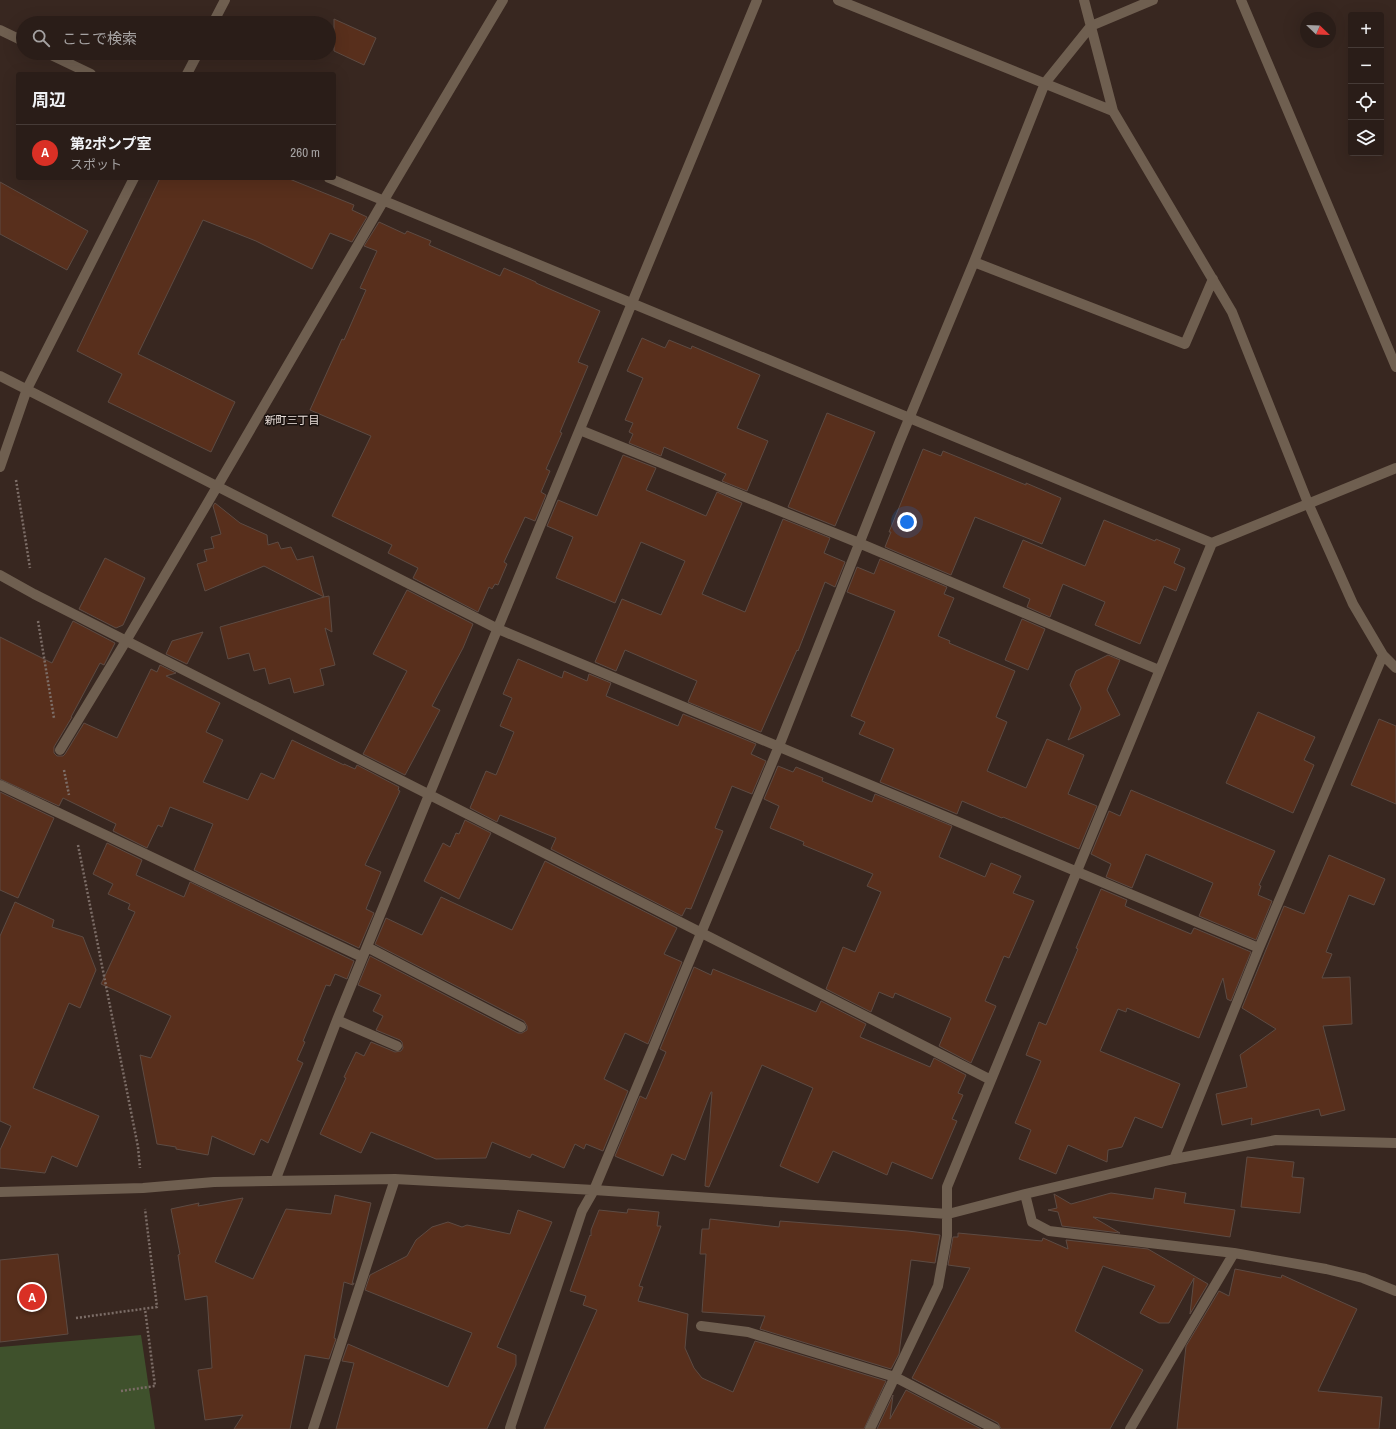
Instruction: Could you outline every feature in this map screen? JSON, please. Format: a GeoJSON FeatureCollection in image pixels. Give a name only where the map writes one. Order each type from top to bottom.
{"type":"FeatureCollection","features":[{"type":"Feature","properties":{"kind":"street"},"geometry":{"type":"LineString","coordinates":[[217,16],[225,0]]}},
{"type":"Feature","properties":{"kind":"street"},"geometry":{"type":"LineString","coordinates":[[60,750],[218,486],[384,200],[503,0]]}},
{"type":"Feature","properties":{"kind":"street"},"geometry":{"type":"LineString","coordinates":[[274,1181],[362,958],[368,947],[429,795],[757,0]]}},
{"type":"Feature","properties":{"kind":"street"},"geometry":{"type":"LineString","coordinates":[[838,0],[1114,111]]}},
{"type":"Feature","properties":{"kind":"street"},"geometry":{"type":"LineString","coordinates":[[1084,0],[1114,111],[1232,312],[1308,503],[1353,604],[1383,655],[1396,668]]}},
{"type":"Feature","properties":{"kind":"street"},"geometry":{"type":"LineString","coordinates":[[511,1429],[510,1428],[582,1211],[594,1190],[779,746],[909,417],[1046,84],[1091,26],[1153,0]]}},
{"type":"Feature","properties":{"kind":"street"},"geometry":{"type":"LineString","coordinates":[[1241,0],[1396,367]]}},
{"type":"Feature","properties":{"kind":"street"},"geometry":{"type":"LineString","coordinates":[[0,30],[16,38]]}},
{"type":"Feature","properties":{"kind":"street"},"geometry":{"type":"LineString","coordinates":[[62,60],[87,72]]}},
{"type":"Feature","properties":{"kind":"street"},"geometry":{"type":"LineString","coordinates":[[188,72],[194,60]]}},
{"type":"Feature","properties":{"kind":"street"},"geometry":{"type":"LineString","coordinates":[[0,467],[26,389],[133,180]]}},
{"type":"Feature","properties":{"kind":"street"},"geometry":{"type":"LineString","coordinates":[[334,180],[1212,543]]}},
{"type":"Feature","properties":{"kind":"street"},"geometry":{"type":"LineString","coordinates":[[974,262],[1185,344],[1213,279]]}},
{"type":"Feature","properties":{"kind":"street"},"geometry":{"type":"LineString","coordinates":[[0,376],[498,629],[1259,948]]}},
{"type":"Feature","properties":{"kind":"street"},"geometry":{"type":"LineString","coordinates":[[580,430],[859,544],[1159,670]]}},
{"type":"Feature","properties":{"kind":"street"},"geometry":{"type":"LineString","coordinates":[[870,1429],[938,1286],[947,1236],[947,1187],[1212,543],[1396,468]]}},
{"type":"Feature","properties":{"kind":"street"},"geometry":{"type":"LineString","coordinates":[[0,575],[126,641],[991,1080]]}},
{"type":"Feature","properties":{"kind":"street"},"geometry":{"type":"LineString","coordinates":[[1174,1159],[1259,948],[1383,655]]}},
{"type":"Feature","properties":{"kind":"street"},"geometry":{"type":"LineString","coordinates":[[0,785],[362,958]]}},
{"type":"Feature","properties":{"kind":"street"},"geometry":{"type":"LineString","coordinates":[[368,947],[521,1027]]}},
{"type":"Feature","properties":{"kind":"street"},"geometry":{"type":"LineString","coordinates":[[337,1020],[397,1046]]}},
{"type":"Feature","properties":{"kind":"street"},"geometry":{"type":"LineString","coordinates":[[0,1192],[143,1188],[214,1182],[395,1179],[594,1190],[948,1214],[1025,1194],[1174,1159],[1276,1140],[1396,1143]]}},
{"type":"Feature","properties":{"kind":"street"},"geometry":{"type":"LineString","coordinates":[[313,1429],[395,1179]]}},
{"type":"Feature","properties":{"kind":"street"},"geometry":{"type":"LineString","coordinates":[[1025,1194],[1032,1222],[1049,1231],[1234,1253],[1326,1269],[1363,1278],[1396,1291]]}},
{"type":"Feature","properties":{"kind":"street"},"geometry":{"type":"LineString","coordinates":[[1130,1429],[1234,1253]]}},
{"type":"Feature","properties":{"kind":"street"},"geometry":{"type":"LineString","coordinates":[[701,1326],[748,1332],[895,1377],[994,1429]]}},
{"type":"Feature","properties":{"kind":"path"},"geometry":{"type":"LineString","coordinates":[[76,1318],[157,1307],[143,1188]]}},
{"type":"Feature","properties":{"kind":"path"},"geometry":{"type":"LineString","coordinates":[[121,1391],[154,1386],[145,1308]]}},
{"type":"Feature","properties":{"kind":"green space"},"geometry":{"type":"Polygon","coordinates":[[[141,1335],[155,1429],[0,1429],[0,1347],[141,1335]]]}},
{"type":"Feature","properties":{"kind":"building"},"geometry":{"type":"Polygon","coordinates":[[[336,20],[376,38],[364,65],[336,52],[336,20]]]}},
{"type":"Feature","properties":{"kind":"building"},"geometry":{"type":"Polygon","coordinates":[[[159,180],[292,180],[354,205],[352,210],[367,217],[352,242],[330,233],[312,269],[256,241],[203,220],[138,354],[235,402],[211,452],[108,402],[122,374],[77,351],[159,180]]]}},
{"type":"Feature","properties":{"kind":"building"},"geometry":{"type":"Polygon","coordinates":[[[0,182],[88,231],[67,270],[0,234],[0,182]]]}},
{"type":"Feature","properties":{"kind":"building"},"geometry":{"type":"Polygon","coordinates":[[[379,222],[405,234],[407,231],[431,241],[429,245],[500,276],[504,268],[600,311],[578,362],[588,366],[560,432],[562,433],[546,469],[550,471],[541,492],[546,495],[535,521],[525,517],[504,562],[507,564],[498,585],[495,584],[492,589],[489,587],[478,612],[413,578],[418,568],[388,553],[392,545],[332,516],[371,436],[310,410],[342,339],[344,340],[366,290],[360,288],[377,251],[364,246],[379,222]]]}},
{"type":"Feature","properties":{"kind":"building"},"geometry":{"type":"Polygon","coordinates":[[[642,338],[665,348],[669,340],[691,349],[692,346],[760,375],[737,428],[768,441],[747,491],[722,481],[726,474],[664,447],[661,456],[629,443],[633,434],[629,432],[633,423],[625,420],[643,378],[627,371],[642,338]]]}},
{"type":"Feature","properties":{"kind":"building"},"geometry":{"type":"Polygon","coordinates":[[[827,413],[875,432],[835,526],[788,507],[827,413]]]}},
{"type":"Feature","properties":{"kind":"building"},"geometry":{"type":"Polygon","coordinates":[[[923,449],[941,456],[943,451],[1061,498],[1042,544],[975,517],[951,575],[885,547],[891,532],[889,532],[923,449]]]}},
{"type":"Feature","properties":{"kind":"building"},"geometry":{"type":"Polygon","coordinates":[[[623,455],[656,468],[646,490],[706,516],[717,492],[742,503],[702,594],[745,612],[783,519],[830,538],[824,553],[845,562],[835,587],[825,582],[798,651],[797,650],[761,732],[688,702],[697,681],[625,650],[616,671],[595,662],[622,599],[661,615],[685,561],[641,542],[615,603],[556,578],[573,537],[547,526],[558,500],[597,516],[623,455]]]}},
{"type":"Feature","properties":{"kind":"building"},"geometry":{"type":"Polygon","coordinates":[[[215,503],[240,523],[267,535],[268,545],[278,542],[281,549],[291,547],[297,560],[313,556],[324,597],[264,566],[205,591],[197,564],[207,561],[204,550],[214,548],[211,537],[221,534],[213,506],[215,503]]]}},
{"type":"Feature","properties":{"kind":"building"},"geometry":{"type":"Polygon","coordinates":[[[1104,520],[1155,541],[1156,539],[1180,549],[1174,563],[1185,568],[1176,591],[1164,586],[1140,644],[1095,625],[1105,602],[1063,584],[1050,617],[1027,607],[1030,599],[1003,587],[1023,540],[1085,566],[1104,520]]]}},
{"type":"Feature","properties":{"kind":"building"},"geometry":{"type":"Polygon","coordinates":[[[105,558],[145,578],[123,625],[116,628],[79,609],[105,558]]]}},
{"type":"Feature","properties":{"kind":"building"},"geometry":{"type":"Polygon","coordinates":[[[880,559],[947,587],[944,594],[954,598],[938,636],[950,641],[949,643],[1015,671],[996,717],[1007,722],[987,771],[1026,788],[1047,739],[1084,755],[1068,794],[1097,806],[1079,849],[962,801],[957,814],[880,782],[894,749],[859,734],[865,722],[851,716],[895,611],[847,592],[857,567],[874,574],[880,559]]]}},
{"type":"Feature","properties":{"kind":"building"},"geometry":{"type":"Polygon","coordinates":[[[407,590],[473,624],[463,648],[432,706],[440,710],[405,775],[363,754],[407,671],[373,654],[407,590]]]}},
{"type":"Feature","properties":{"kind":"building"},"geometry":{"type":"Polygon","coordinates":[[[329,596],[332,632],[325,628],[335,665],[320,669],[324,685],[294,693],[290,678],[269,684],[265,668],[254,671],[249,653],[228,659],[220,627],[329,596]]]}},
{"type":"Feature","properties":{"kind":"building"},"geometry":{"type":"Polygon","coordinates":[[[1022,619],[1045,629],[1028,670],[1005,660],[1022,619]]]}},
{"type":"Feature","properties":{"kind":"building"},"geometry":{"type":"Polygon","coordinates":[[[73,621],[115,643],[104,665],[100,663],[72,717],[54,747],[54,753],[57,756],[63,756],[65,754],[84,723],[117,738],[151,669],[157,672],[160,665],[176,673],[166,676],[220,703],[206,732],[223,740],[203,782],[248,800],[261,773],[274,779],[292,740],[344,765],[355,769],[357,765],[399,787],[398,790],[400,791],[365,865],[381,872],[366,909],[374,913],[359,948],[194,870],[213,824],[170,807],[162,827],[158,825],[147,848],[113,831],[116,824],[63,798],[59,806],[0,779],[0,637],[52,663],[73,621]]]}},
{"type":"Feature","properties":{"kind":"building"},"geometry":{"type":"Polygon","coordinates":[[[203,632],[187,664],[166,654],[172,641],[203,632]]]}},
{"type":"Feature","properties":{"kind":"building"},"geometry":{"type":"Polygon","coordinates":[[[1108,655],[1120,660],[1107,690],[1120,715],[1068,740],[1081,708],[1070,685],[1076,671],[1108,655]]]}},
{"type":"Feature","properties":{"kind":"building"},"geometry":{"type":"Polygon","coordinates":[[[518,659],[562,678],[564,671],[587,681],[589,674],[611,683],[606,696],[678,726],[683,714],[756,744],[751,754],[766,761],[752,794],[732,786],[715,828],[723,831],[691,909],[686,908],[682,916],[551,849],[556,838],[500,815],[497,822],[470,808],[486,771],[496,775],[514,732],[500,726],[512,698],[503,694],[518,659]]]}},
{"type":"Feature","properties":{"kind":"building"},"geometry":{"type":"Polygon","coordinates":[[[1258,712],[1315,737],[1304,760],[1314,765],[1293,813],[1226,783],[1258,712]]]}},
{"type":"Feature","properties":{"kind":"building"},"geometry":{"type":"Polygon","coordinates":[[[1379,719],[1396,726],[1396,804],[1351,785],[1379,719]]]}},
{"type":"Feature","properties":{"kind":"building"},"geometry":{"type":"Polygon","coordinates":[[[778,766],[793,772],[796,767],[823,778],[822,781],[872,802],[875,794],[952,826],[939,857],[985,877],[991,863],[1021,876],[1013,893],[1034,901],[1009,958],[1004,956],[985,1001],[996,1006],[971,1063],[939,1046],[951,1018],[895,993],[893,998],[879,992],[871,1012],[826,989],[843,947],[855,952],[881,892],[867,886],[873,874],[803,845],[804,842],[770,828],[779,806],[764,799],[778,766]]]}},
{"type":"Feature","properties":{"kind":"building"},"geometry":{"type":"Polygon","coordinates":[[[1131,790],[1275,851],[1259,885],[1261,886],[1258,895],[1272,901],[1256,940],[1199,916],[1213,883],[1146,854],[1132,888],[1106,877],[1111,864],[1091,854],[1109,811],[1120,816],[1131,790]]]}},
{"type":"Feature","properties":{"kind":"building"},"geometry":{"type":"Polygon","coordinates":[[[0,792],[54,818],[18,898],[0,890],[0,792]]]}},
{"type":"Feature","properties":{"kind":"building"},"geometry":{"type":"Polygon","coordinates":[[[465,820],[491,833],[459,899],[424,881],[443,843],[450,847],[456,833],[459,834],[465,820]]]}},
{"type":"Feature","properties":{"kind":"building"},"geometry":{"type":"Polygon","coordinates":[[[107,843],[142,860],[136,875],[184,897],[190,882],[354,961],[347,979],[335,974],[330,986],[326,985],[303,1041],[305,1042],[297,1060],[303,1063],[268,1143],[261,1139],[254,1155],[212,1136],[208,1155],[157,1144],[140,1055],[151,1058],[171,1016],[101,984],[135,912],[128,909],[130,904],[108,894],[113,884],[93,874],[107,843]]]}},
{"type":"Feature","properties":{"kind":"building"},"geometry":{"type":"Polygon","coordinates":[[[1329,855],[1385,879],[1374,905],[1349,895],[1326,952],[1332,954],[1322,978],[1350,977],[1352,1024],[1323,1026],[1345,1110],[1321,1116],[1319,1109],[1251,1125],[1252,1118],[1222,1125],[1216,1094],[1247,1087],[1240,1055],[1276,1029],[1242,1008],[1284,906],[1304,914],[1329,855]]]}},
{"type":"Feature","properties":{"kind":"building"},"geometry":{"type":"Polygon","coordinates":[[[545,861],[677,928],[664,954],[682,962],[648,1044],[625,1033],[604,1079],[628,1091],[603,1151],[586,1144],[584,1149],[575,1144],[564,1168],[532,1154],[530,1158],[492,1142],[486,1158],[436,1159],[371,1132],[361,1153],[320,1134],[346,1078],[344,1077],[356,1052],[364,1056],[371,1042],[395,1052],[401,1051],[403,1048],[400,1040],[376,1030],[383,1016],[373,1011],[381,995],[358,985],[370,956],[518,1033],[522,1033],[527,1030],[527,1026],[524,1021],[375,944],[386,918],[422,935],[441,897],[512,930],[545,861]]]}},
{"type":"Feature","properties":{"kind":"building"},"geometry":{"type":"Polygon","coordinates":[[[1101,889],[1127,900],[1125,906],[1191,934],[1194,928],[1251,952],[1231,1001],[1227,999],[1223,978],[1199,1038],[1127,1008],[1126,1012],[1118,1009],[1100,1051],[1180,1084],[1162,1128],[1135,1117],[1122,1147],[1108,1150],[1107,1162],[1068,1145],[1056,1174],[1019,1159],[1031,1130],[1015,1123],[1041,1061],[1026,1055],[1039,1022],[1046,1025],[1101,889]]]}},
{"type":"Feature","properties":{"kind":"building"},"geometry":{"type":"Polygon","coordinates":[[[15,902],[54,920],[52,927],[83,937],[96,970],[80,1008],[69,1003],[33,1088],[99,1116],[77,1167],[52,1156],[45,1173],[0,1168],[0,1150],[11,1126],[0,1121],[0,936],[15,902]]]}},
{"type":"Feature","properties":{"kind":"building"},"geometry":{"type":"Polygon","coordinates":[[[694,967],[711,975],[713,969],[816,1012],[821,1001],[866,1024],[860,1037],[930,1067],[934,1058],[966,1075],[958,1093],[963,1095],[952,1119],[957,1121],[932,1179],[892,1162],[887,1175],[833,1151],[818,1183],[780,1166],[813,1088],[762,1065],[709,1187],[705,1186],[712,1092],[685,1160],[672,1154],[663,1176],[615,1156],[640,1096],[646,1099],[666,1052],[660,1049],[694,967]]]}},
{"type":"Feature","properties":{"kind":"building"},"geometry":{"type":"Polygon","coordinates":[[[1247,1157],[1294,1162],[1292,1177],[1304,1178],[1300,1213],[1241,1207],[1247,1157]]]}},
{"type":"Feature","properties":{"kind":"building"},"geometry":{"type":"Polygon","coordinates":[[[1155,1188],[1186,1193],[1184,1203],[1235,1210],[1230,1237],[1093,1217],[1120,1233],[1062,1226],[1058,1212],[1048,1210],[1057,1208],[1054,1194],[1071,1204],[1111,1193],[1153,1199],[1155,1188]]]}},
{"type":"Feature","properties":{"kind":"building"},"geometry":{"type":"Polygon","coordinates":[[[335,1195],[371,1203],[352,1284],[354,1283],[353,1285],[344,1282],[334,1338],[336,1339],[329,1359],[305,1355],[290,1429],[234,1429],[243,1415],[205,1420],[198,1370],[212,1368],[207,1296],[185,1300],[178,1255],[180,1254],[171,1209],[199,1203],[198,1206],[243,1198],[215,1262],[253,1279],[286,1209],[331,1214],[335,1195]]]}},
{"type":"Feature","properties":{"kind":"building"},"geometry":{"type":"Polygon","coordinates":[[[628,1209],[659,1212],[657,1226],[661,1226],[639,1286],[643,1287],[638,1301],[688,1314],[685,1348],[694,1368],[702,1378],[733,1392],[755,1341],[886,1381],[864,1429],[544,1429],[597,1310],[583,1305],[586,1296],[570,1291],[590,1235],[591,1236],[591,1230],[599,1210],[627,1213],[628,1209]]]}},
{"type":"Feature","properties":{"kind":"building"},"geometry":{"type":"Polygon","coordinates":[[[518,1210],[552,1222],[497,1347],[516,1355],[516,1365],[487,1429],[336,1429],[354,1363],[342,1361],[348,1344],[448,1387],[472,1333],[365,1290],[370,1275],[407,1256],[416,1240],[432,1227],[448,1222],[462,1227],[467,1225],[510,1234],[518,1210]]]}},
{"type":"Feature","properties":{"kind":"building"},"geometry":{"type":"Polygon","coordinates":[[[710,1219],[779,1227],[780,1221],[940,1235],[935,1263],[911,1260],[899,1354],[891,1369],[760,1329],[765,1316],[702,1312],[706,1254],[700,1254],[702,1229],[709,1229],[710,1219]]]}},
{"type":"Feature","properties":{"kind":"building"},"geometry":{"type":"Polygon","coordinates":[[[958,1233],[1042,1241],[1043,1238],[1068,1249],[1066,1240],[1148,1249],[1208,1284],[1190,1314],[1194,1278],[1169,1323],[1159,1323],[1140,1313],[1155,1286],[1103,1266],[1075,1331],[1143,1370],[1110,1429],[1001,1429],[998,1423],[912,1378],[970,1268],[948,1265],[953,1237],[958,1237],[958,1233]]]}},
{"type":"Feature","properties":{"kind":"building"},"geometry":{"type":"Polygon","coordinates":[[[58,1254],[68,1334],[0,1342],[0,1260],[58,1254]]]}},
{"type":"Feature","properties":{"kind":"building"},"geometry":{"type":"Polygon","coordinates":[[[1235,1269],[1281,1278],[1282,1275],[1357,1309],[1318,1391],[1382,1397],[1379,1429],[1177,1429],[1186,1346],[1219,1291],[1229,1296],[1235,1269]]]}},
{"type":"Feature","properties":{"kind":"building"},"geometry":{"type":"Polygon","coordinates":[[[906,1390],[981,1429],[877,1429],[893,1395],[890,1419],[906,1390]]]}},
{"type":"Feature","properties":{"kind":"place","name":"第2ポンプ室"},"geometry":{"type":"Point","coordinates":[32,1297]}},
{"type":"Feature","properties":{"kind":"district","name":"新町三丁目"},"geometry":{"type":"Point","coordinates":[292,420]}}]}
